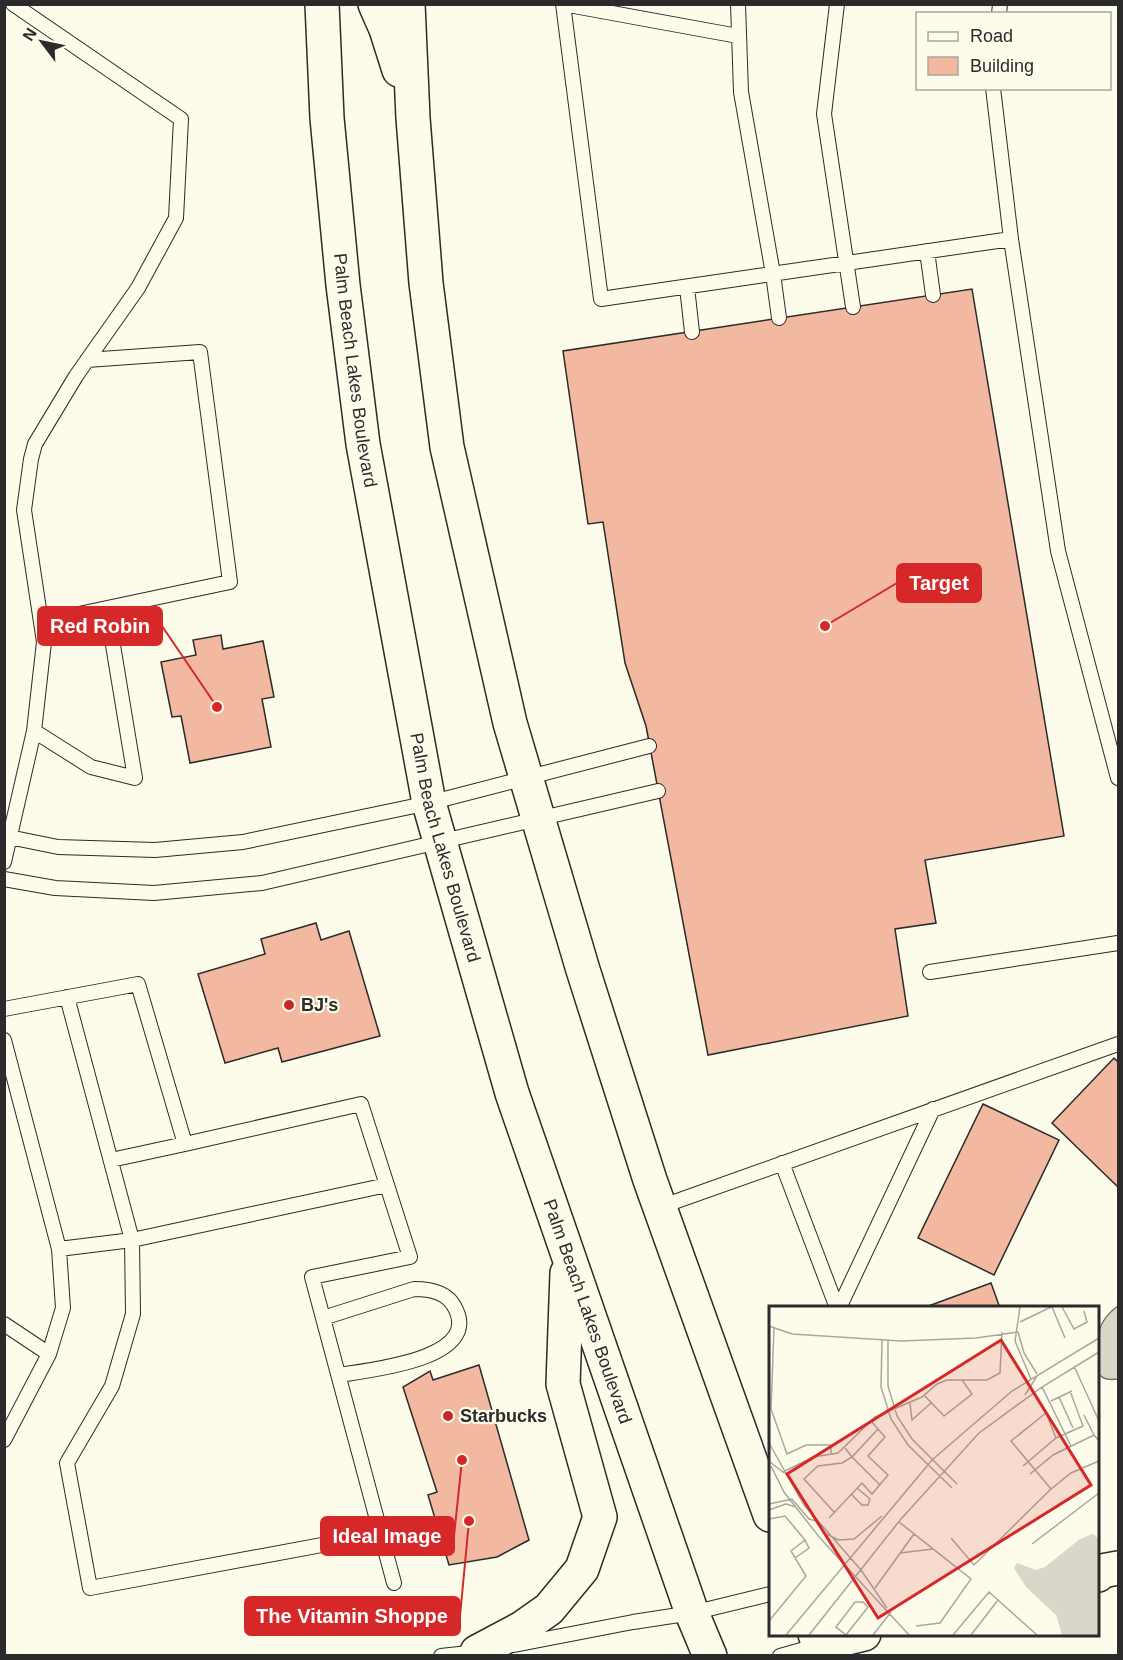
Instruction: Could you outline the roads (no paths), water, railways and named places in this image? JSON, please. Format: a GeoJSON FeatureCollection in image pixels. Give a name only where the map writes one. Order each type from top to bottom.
{"type":"FeatureCollection","features":[{"type":"Feature","properties":{"kind":"main road","name":"Palm Beach Lakes Boulevard"},"geometry":{"type":"LineString","coordinates":[[322,4],[327,118],[343,285],[363,444],[429,803],[512,1093],[692,1613],[710,1656]]}},
{"type":"Feature","properties":{"kind":"main road"},"geometry":{"type":"LineString","coordinates":[[375,4],[386,29],[413,118]]}},
{"type":"Feature","properties":{"kind":"main road"},"geometry":{"type":"LineString","coordinates":[[408,4],[413,118],[426,283],[447,447],[510,723],[583,970],[660,1206],[769,1509]]}},
{"type":"Feature","properties":{"kind":"main road"},"geometry":{"type":"LineString","coordinates":[[477,1652],[522,1628],[549,1609],[582,1569],[600,1517],[563,1384],[568,1253]]}},
{"type":"Feature","properties":{"kind":"main road"},"geometry":{"type":"LineString","coordinates":[[819,1645],[860,1636]]}},
{"type":"Feature","properties":{"kind":"lane"},"geometry":{"type":"LineString","coordinates":[[4,862],[7,837],[34,731],[44,642],[24,510],[31,459],[35,444],[76,376],[138,288],[176,218],[181,119],[13,4]]}},
{"type":"Feature","properties":{"kind":"lane"},"geometry":{"type":"LineString","coordinates":[[738,36],[563,4],[601,299],[1011,238]]}},
{"type":"Feature","properties":{"kind":"lane"},"geometry":{"type":"LineString","coordinates":[[738,4],[741,92],[779,318]]}},
{"type":"Feature","properties":{"kind":"lane"},"geometry":{"type":"LineString","coordinates":[[837,4],[824,114],[853,307]]}},
{"type":"Feature","properties":{"kind":"lane"},"geometry":{"type":"LineString","coordinates":[[993,90],[1011,238],[1058,551],[1119,778]]}},
{"type":"Feature","properties":{"kind":"lane"},"geometry":{"type":"LineString","coordinates":[[927,251],[933,295]]}},
{"type":"Feature","properties":{"kind":"lane"},"geometry":{"type":"LineString","coordinates":[[687,287],[692,332]]}},
{"type":"Feature","properties":{"kind":"lane"},"geometry":{"type":"LineString","coordinates":[[41,622],[230,582],[200,352],[87,360]]}},
{"type":"Feature","properties":{"kind":"lane"},"geometry":{"type":"LineString","coordinates":[[34,731],[91,767],[135,778],[106,609]]}},
{"type":"Feature","properties":{"kind":"lane"},"geometry":{"type":"LineString","coordinates":[[7,837],[58,847],[155,850],[243,843],[429,803],[649,746]]}},
{"type":"Feature","properties":{"kind":"lane"},"geometry":{"type":"LineString","coordinates":[[4,879],[55,888],[154,893],[261,883],[658,791]]}},
{"type":"Feature","properties":{"kind":"lane"},"geometry":{"type":"LineString","coordinates":[[930,972],[1119,943]]}},
{"type":"Feature","properties":{"kind":"lane"},"geometry":{"type":"LineString","coordinates":[[4,1009],[138,984],[185,1144]]}},
{"type":"Feature","properties":{"kind":"lane"},"geometry":{"type":"LineString","coordinates":[[67,997],[132,1240],[133,1314],[112,1386],[67,1463],[90,1587],[381,1534]]}},
{"type":"Feature","properties":{"kind":"lane"},"geometry":{"type":"LineString","coordinates":[[4,1040],[59,1249],[63,1308],[49,1354],[4,1440]]}},
{"type":"Feature","properties":{"kind":"lane"},"geometry":{"type":"LineString","coordinates":[[660,1206],[1119,1044]]}},
{"type":"Feature","properties":{"kind":"lane"},"geometry":{"type":"LineString","coordinates":[[111,1160],[361,1104],[410,1257],[312,1278],[394,1583]]}},
{"type":"Feature","properties":{"kind":"lane"},"geometry":{"type":"LineString","coordinates":[[839,1306],[933,1109]]}},
{"type":"Feature","properties":{"kind":"lane"},"geometry":{"type":"LineString","coordinates":[[783,1163],[837,1306]]}},
{"type":"Feature","properties":{"kind":"lane"},"geometry":{"type":"LineString","coordinates":[[59,1249],[132,1240],[387,1185]]}},
{"type":"Feature","properties":{"kind":"lane"},"geometry":{"type":"LineString","coordinates":[[323,1318],[414,1289],[429,1289],[442,1294],[454,1304],[459,1318],[457,1334],[448,1346],[435,1354],[339,1375]]}},
{"type":"Feature","properties":{"kind":"lane"},"geometry":{"type":"LineString","coordinates":[[4,1324],[49,1354]]}},
{"type":"Feature","properties":{"kind":"lane"},"geometry":{"type":"LineString","coordinates":[[441,1656],[477,1652],[692,1613],[769,1594]]}},
{"type":"Feature","properties":{"kind":"lane"},"geometry":{"type":"LineString","coordinates":[[780,1656],[819,1645]]}},
{"type":"Feature","properties":{"kind":"place","name":"Target"},"geometry":{"type":"Point","coordinates":[825,626]}},
{"type":"Feature","properties":{"kind":"place","name":"Red Robin"},"geometry":{"type":"Point","coordinates":[217,707]}},
{"type":"Feature","properties":{"kind":"place","name":"BJ's"},"geometry":{"type":"Point","coordinates":[289,1005]}},
{"type":"Feature","properties":{"kind":"place","name":"Starbucks"},"geometry":{"type":"Point","coordinates":[448,1416]}},
{"type":"Feature","properties":{"kind":"place","name":"Ideal Image"},"geometry":{"type":"Point","coordinates":[462,1460]}},
{"type":"Feature","properties":{"kind":"place","name":"The Vitamin Shoppe"},"geometry":{"type":"Point","coordinates":[469,1521]}}]}
